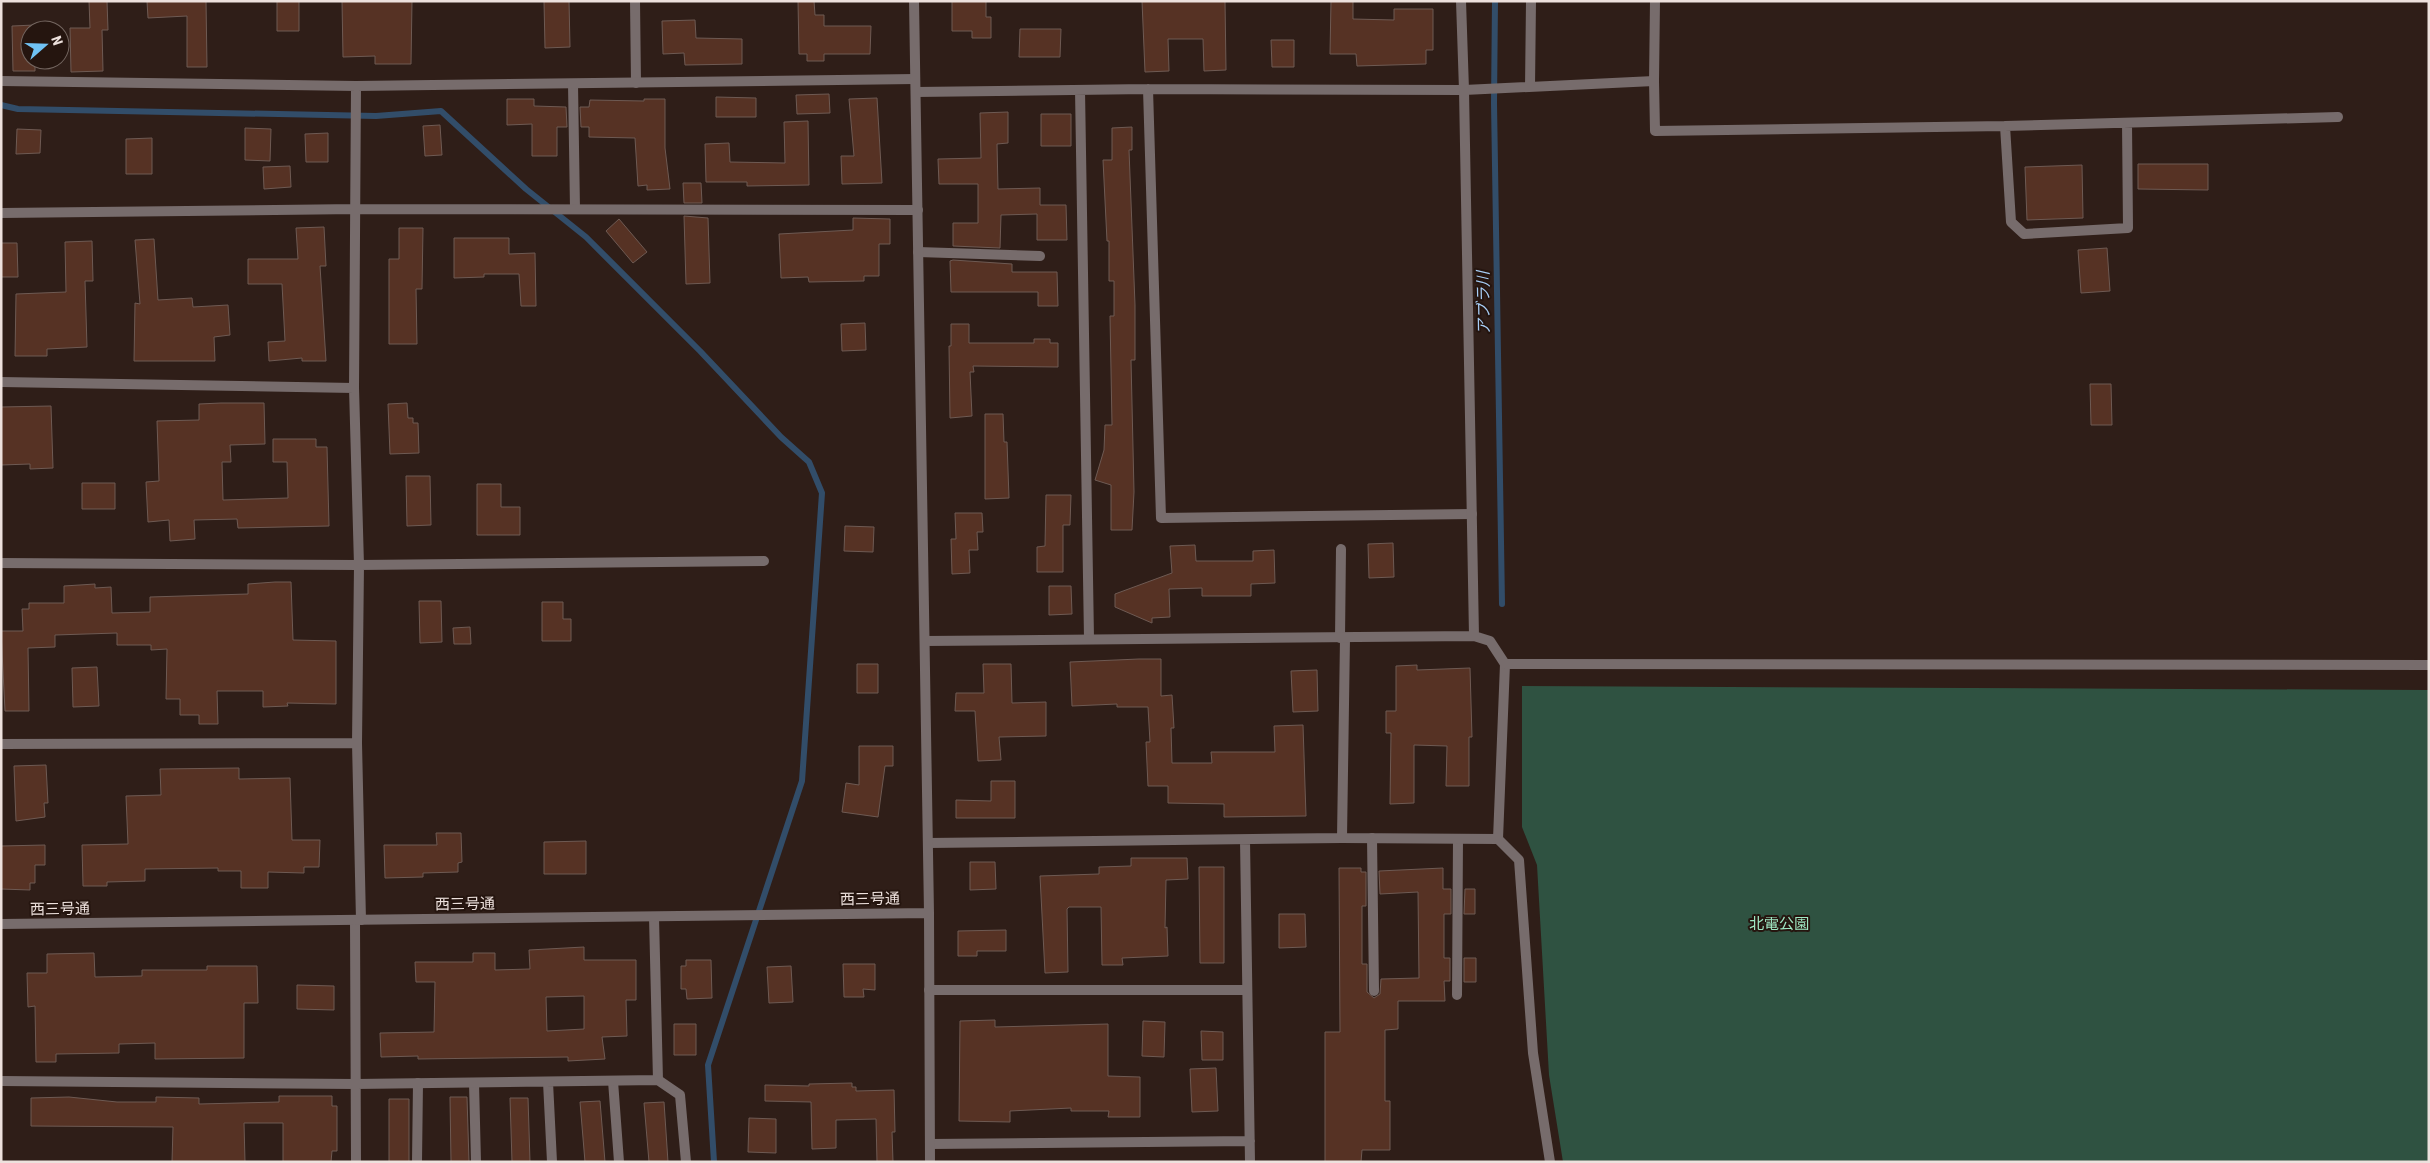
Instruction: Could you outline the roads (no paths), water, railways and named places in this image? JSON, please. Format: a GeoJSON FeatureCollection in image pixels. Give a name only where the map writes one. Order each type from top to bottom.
{"type":"FeatureCollection","features":[{"type":"Feature","properties":{"kind":"street"},"geometry":{"type":"LineString","coordinates":[[636,1],[636,83]]}},
{"type":"Feature","properties":{"kind":"street"},"geometry":{"type":"LineString","coordinates":[[914,1],[929,913],[930,1162]]}},
{"type":"Feature","properties":{"kind":"street"},"geometry":{"type":"LineString","coordinates":[[1461,1],[1474,636]]}},
{"type":"Feature","properties":{"kind":"street"},"geometry":{"type":"LineString","coordinates":[[1530,87],[1531,1]]}},
{"type":"Feature","properties":{"kind":"street"},"geometry":{"type":"LineString","coordinates":[[1654,1],[1655,131],[2005,126],[2338,117]]}},
{"type":"Feature","properties":{"kind":"street"},"geometry":{"type":"LineString","coordinates":[[1,81],[356,86],[915,80]]}},
{"type":"Feature","properties":{"kind":"street"},"geometry":{"type":"LineString","coordinates":[[916,92],[1148,89],[1464,90],[1654,81]]}},
{"type":"Feature","properties":{"kind":"street"},"geometry":{"type":"LineString","coordinates":[[573,84],[575,209]]}},
{"type":"Feature","properties":{"kind":"street"},"geometry":{"type":"LineString","coordinates":[[356,86],[357,209],[354,388],[360,565],[357,743],[356,1162]]}},
{"type":"Feature","properties":{"kind":"street"},"geometry":{"type":"LineString","coordinates":[[1148,89],[1161,518],[1472,514]]}},
{"type":"Feature","properties":{"kind":"street"},"geometry":{"type":"LineString","coordinates":[[1080,90],[1089,638]]}},
{"type":"Feature","properties":{"kind":"street"},"geometry":{"type":"LineString","coordinates":[[2005,126],[2011,222],[2024,234],[2128,228],[2127,123]]}},
{"type":"Feature","properties":{"kind":"street"},"geometry":{"type":"LineString","coordinates":[[1,213],[357,209],[918,210]]}},
{"type":"Feature","properties":{"kind":"street"},"geometry":{"type":"LineString","coordinates":[[918,252],[1040,256]]}},
{"type":"Feature","properties":{"kind":"street"},"geometry":{"type":"LineString","coordinates":[[1,382],[354,388]]}},
{"type":"Feature","properties":{"kind":"street"},"geometry":{"type":"LineString","coordinates":[[1341,549],[1343,638],[1342,838]]}},
{"type":"Feature","properties":{"kind":"street"},"geometry":{"type":"LineString","coordinates":[[1,563],[360,565],[764,561]]}},
{"type":"Feature","properties":{"kind":"street"},"geometry":{"type":"LineString","coordinates":[[925,641],[1089,638],[1474,636],[1490,641],[1505,664],[1498,839]]}},
{"type":"Feature","properties":{"kind":"street"},"geometry":{"type":"LineString","coordinates":[[1505,664],[2429,665]]}},
{"type":"Feature","properties":{"kind":"street"},"geometry":{"type":"LineString","coordinates":[[1,744],[357,743]]}},
{"type":"Feature","properties":{"kind":"street"},"geometry":{"type":"LineString","coordinates":[[928,843],[1342,838],[1498,839],[1520,860],[1533,1054],[1550,1162]]}},
{"type":"Feature","properties":{"kind":"street"},"geometry":{"type":"LineString","coordinates":[[1372,838],[1374,991]]}},
{"type":"Feature","properties":{"kind":"street"},"geometry":{"type":"LineString","coordinates":[[1457,995],[1458,838]]}},
{"type":"Feature","properties":{"kind":"street"},"geometry":{"type":"LineString","coordinates":[[1245,840],[1250,1162]]}},
{"type":"Feature","properties":{"kind":"street","name":"西三号通"},"geometry":{"type":"LineString","coordinates":[[1,924],[929,913]]}},
{"type":"Feature","properties":{"kind":"street"},"geometry":{"type":"LineString","coordinates":[[654,917],[658,1080]]}},
{"type":"Feature","properties":{"kind":"street"},"geometry":{"type":"LineString","coordinates":[[929,990],[1247,990]]}},
{"type":"Feature","properties":{"kind":"street"},"geometry":{"type":"LineString","coordinates":[[1,1081],[356,1084],[658,1080],[680,1095],[686,1162]]}},
{"type":"Feature","properties":{"kind":"street"},"geometry":{"type":"LineString","coordinates":[[612,1081],[619,1162]]}},
{"type":"Feature","properties":{"kind":"street"},"geometry":{"type":"LineString","coordinates":[[548,1082],[552,1162]]}},
{"type":"Feature","properties":{"kind":"street"},"geometry":{"type":"LineString","coordinates":[[417,1162],[418,1083]]}},
{"type":"Feature","properties":{"kind":"street"},"geometry":{"type":"LineString","coordinates":[[474,1083],[476,1162]]}},
{"type":"Feature","properties":{"kind":"street"},"geometry":{"type":"LineString","coordinates":[[930,1144],[1250,1141]]}},
{"type":"Feature","properties":{"kind":"waterway","name":"アブラ川"},"geometry":{"type":"LineString","coordinates":[[1495,1],[1494,103],[1502,604]]}},
{"type":"Feature","properties":{"kind":"waterway"},"geometry":{"type":"LineString","coordinates":[[1,105],[18,109],[376,116],[441,111],[526,189],[586,237],[700,351],[781,437],[809,462],[822,493],[802,781],[708,1065],[714,1162]]}},
{"type":"Feature","properties":{"kind":"park label","name":"北電公園"},"geometry":{"type":"Point","coordinates":[1779,924]}}]}
